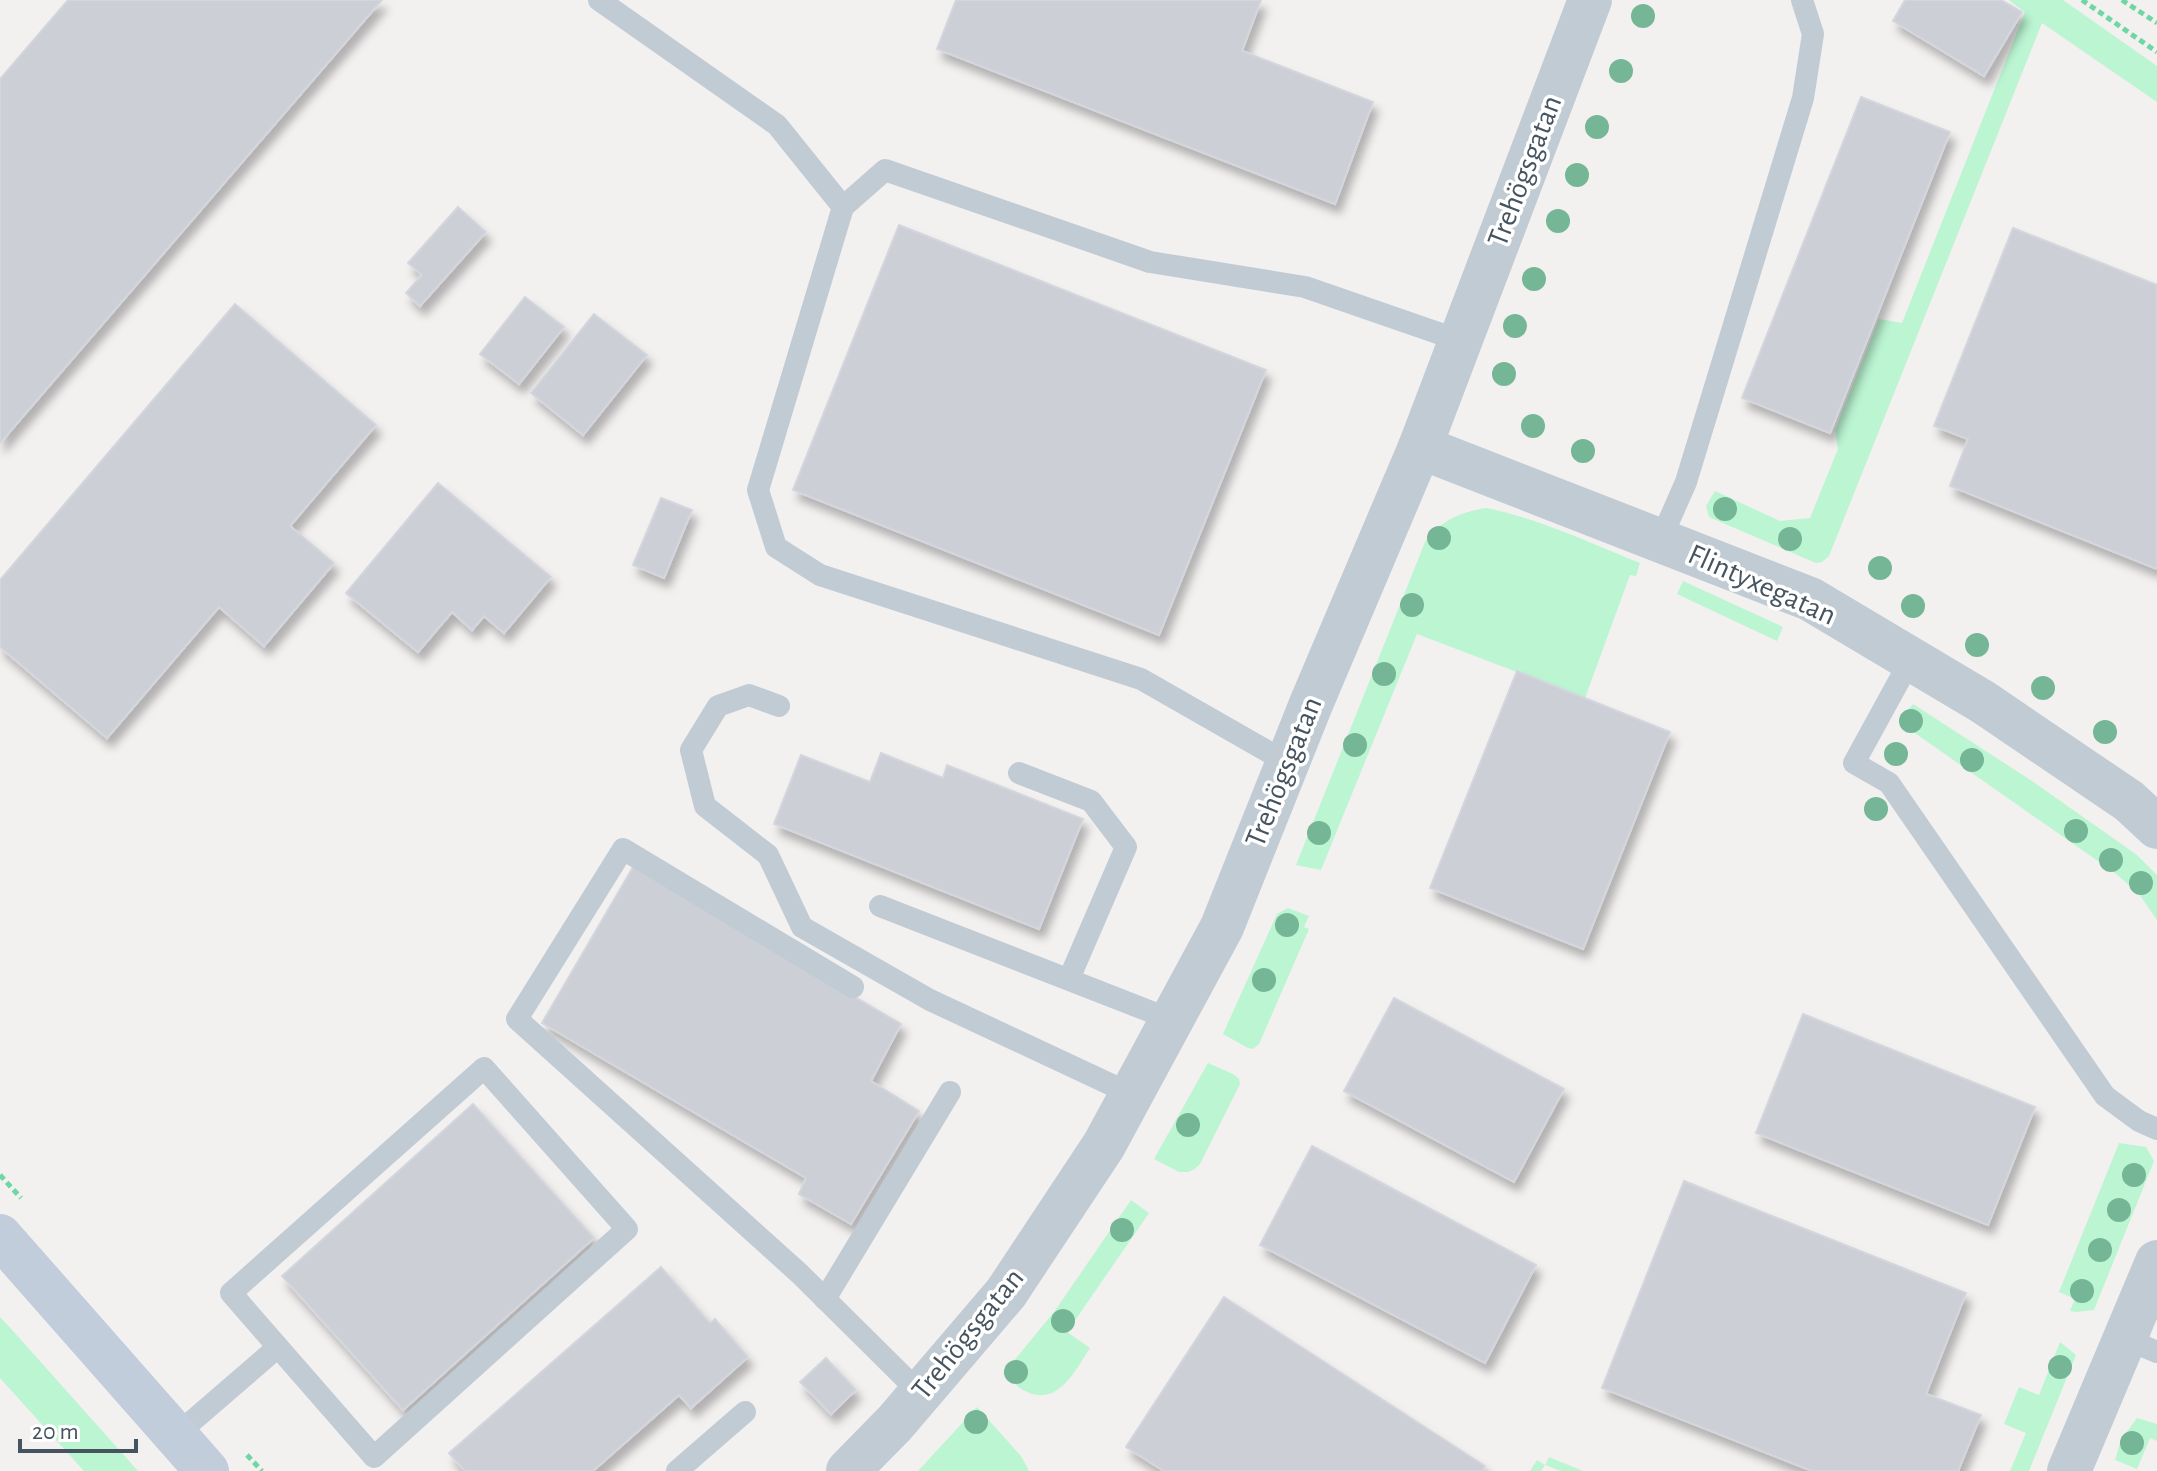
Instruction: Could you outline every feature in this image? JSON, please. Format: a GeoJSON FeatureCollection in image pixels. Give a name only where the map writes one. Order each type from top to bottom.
{"type":"FeatureCollection","features":[{"type":"Feature","properties":{"kind":"street","name":"Trehögsgatan"},"geometry":{"type":"LineString","coordinates":[[848,1471],[921,1394],[1006,1293],[1104,1145],[1222,927],[1420,447],[1590,0]]}},
{"type":"Feature","properties":{"kind":"street","name":"Flintyxegatan"},"geometry":{"type":"LineString","coordinates":[[1420,447],[1810,599],[1983,702],[2129,801],[2157,827]]}},
{"type":"Feature","properties":{"kind":"street"},"geometry":{"type":"LineString","coordinates":[[0,1236],[207,1471]]}},
{"type":"Feature","properties":{"kind":"street"},"geometry":{"type":"LineString","coordinates":[[2069,1471],[2141,1345],[2157,1262]]}},
{"type":"Feature","properties":{"kind":"lane"},"geometry":{"type":"LineString","coordinates":[[599,0],[777,125],[843,207]]}},
{"type":"Feature","properties":{"kind":"lane"},"geometry":{"type":"LineString","coordinates":[[1660,541],[1686,482],[1803,98],[1813,34],[1802,0]]}},
{"type":"Feature","properties":{"kind":"lane"},"geometry":{"type":"LineString","coordinates":[[1288,763],[1141,679],[820,575],[776,547],[758,490],[843,207],[885,170],[1150,262],[1305,287],[1461,341]]}},
{"type":"Feature","properties":{"kind":"lane"},"geometry":{"type":"LineString","coordinates":[[1911,659],[1854,763],[1889,783],[2105,1096],[2139,1121],[2157,1129]]}},
{"type":"Feature","properties":{"kind":"lane"},"geometry":{"type":"LineString","coordinates":[[779,706],[749,695],[718,706],[691,750],[705,806],[768,855],[802,927],[930,1000],[1131,1094]]}},
{"type":"Feature","properties":{"kind":"lane"},"geometry":{"type":"LineString","coordinates":[[1019,773],[1091,801],[1126,847],[1069,979]]}},
{"type":"Feature","properties":{"kind":"lane"},"geometry":{"type":"LineString","coordinates":[[853,987],[623,849],[517,1019],[800,1274],[921,1394]]}},
{"type":"Feature","properties":{"kind":"lane"},"geometry":{"type":"LineString","coordinates":[[880,906],[1172,1020]]}},
{"type":"Feature","properties":{"kind":"lane"},"geometry":{"type":"LineString","coordinates":[[484,1068],[627,1229],[374,1457],[278,1347],[231,1293],[484,1068]]}},
{"type":"Feature","properties":{"kind":"lane"},"geometry":{"type":"LineString","coordinates":[[825,1299],[950,1092]]}},
{"type":"Feature","properties":{"kind":"lane"},"geometry":{"type":"LineString","coordinates":[[175,1436],[278,1347]]}},
{"type":"Feature","properties":{"kind":"lane"},"geometry":{"type":"LineString","coordinates":[[677,1471],[745,1412]]}},
{"type":"Feature","properties":{"kind":"path"},"geometry":{"type":"LineString","coordinates":[[2082,0],[2157,52]]}},
{"type":"Feature","properties":{"kind":"path"},"geometry":{"type":"LineString","coordinates":[[2122,0],[2157,23]]}},
{"type":"Feature","properties":{"kind":"green space"},"geometry":{"type":"Polygon","coordinates":[[[2009,0],[2063,0],[2157,66],[2157,102],[2042,23],[1829,556],[1816,563],[1709,517],[1706,506],[1715,491],[1780,521],[1810,518],[1838,449],[1835,430],[1879,319],[1902,323],[2025,12],[2009,0]]]}},
{"type":"Feature","properties":{"kind":"green space"},"geometry":{"type":"Polygon","coordinates":[[[1487,508],[1546,525],[1640,563],[1636,576],[1630,575],[1585,698],[1417,634],[1321,870],[1296,865],[1425,542],[1452,518],[1487,508]]]}},
{"type":"Feature","properties":{"kind":"green space"},"geometry":{"type":"Polygon","coordinates":[[[1683,581],[1783,627],[1777,641],[1677,594],[1683,581]]]}},
{"type":"Feature","properties":{"kind":"green space"},"geometry":{"type":"Polygon","coordinates":[[[1913,704],[2029,779],[2137,855],[2157,875],[2157,920],[2139,894],[2115,873],[1909,729],[1905,713],[1913,704]]]}},
{"type":"Feature","properties":{"kind":"green space"},"geometry":{"type":"Polygon","coordinates":[[[1288,908],[1309,916],[1304,927],[1309,929],[1259,1044],[1253,1049],[1248,1048],[1223,1034],[1277,914],[1288,908]]]}},
{"type":"Feature","properties":{"kind":"green space"},"geometry":{"type":"Polygon","coordinates":[[[1208,1063],[1233,1074],[1240,1084],[1200,1164],[1188,1172],[1179,1172],[1154,1159],[1208,1063]]]}},
{"type":"Feature","properties":{"kind":"green space"},"geometry":{"type":"Polygon","coordinates":[[[2119,1143],[2146,1147],[2154,1161],[2094,1310],[2070,1311],[2075,1299],[2059,1292],[2119,1143]]]}},
{"type":"Feature","properties":{"kind":"green space"},"geometry":{"type":"Polygon","coordinates":[[[1131,1200],[1149,1213],[1067,1332],[1090,1348],[1064,1385],[1055,1391],[1035,1395],[1023,1390],[1003,1374],[1054,1312],[1131,1200]]]}},
{"type":"Feature","properties":{"kind":"green space"},"geometry":{"type":"Polygon","coordinates":[[[0,1317],[138,1471],[84,1471],[0,1378],[0,1317]]]}},
{"type":"Feature","properties":{"kind":"green space"},"geometry":{"type":"Polygon","coordinates":[[[2060,1342],[2076,1355],[2029,1471],[2010,1471],[2026,1433],[2004,1424],[2019,1387],[2039,1395],[2060,1342]]]}},
{"type":"Feature","properties":{"kind":"green space"},"geometry":{"type":"Polygon","coordinates":[[[977,1407],[1021,1456],[1029,1471],[918,1471],[977,1407]]]}},
{"type":"Feature","properties":{"kind":"green space"},"geometry":{"type":"Polygon","coordinates":[[[2137,1418],[2157,1424],[2157,1441],[2150,1438],[2137,1469],[2115,1460],[2121,1440],[2137,1418]]]}},
{"type":"Feature","properties":{"kind":"green space"},"geometry":{"type":"Polygon","coordinates":[[[1549,1457],[1583,1471],[1561,1471],[1545,1465],[1549,1457]]]}},
{"type":"Feature","properties":{"kind":"green space"},"geometry":{"type":"Polygon","coordinates":[[[1537,1460],[1545,1465],[1541,1471],[1530,1471],[1537,1460]]]}},
{"type":"Feature","properties":{"kind":"building"},"geometry":{"type":"Polygon","coordinates":[[[68,0],[382,0],[0,443],[0,79],[68,0]]]}},
{"type":"Feature","properties":{"kind":"building"},"geometry":{"type":"Polygon","coordinates":[[[956,0],[1261,0],[1242,51],[1373,102],[1335,204],[937,49],[956,0]]]}},
{"type":"Feature","properties":{"kind":"building"},"geometry":{"type":"Polygon","coordinates":[[[1905,0],[2001,0],[2022,12],[1984,76],[1893,21],[1905,0]]]}},
{"type":"Feature","properties":{"kind":"building"},"geometry":{"type":"Polygon","coordinates":[[[1861,97],[1950,132],[1830,433],[1742,398],[1861,97]]]}},
{"type":"Feature","properties":{"kind":"building"},"geometry":{"type":"Polygon","coordinates":[[[458,207],[486,232],[420,306],[406,293],[422,275],[408,263],[458,207]]]}},
{"type":"Feature","properties":{"kind":"building"},"geometry":{"type":"Polygon","coordinates":[[[899,225],[1266,370],[1159,635],[793,490],[899,225]]]}},
{"type":"Feature","properties":{"kind":"building"},"geometry":{"type":"Polygon","coordinates":[[[2013,228],[2157,285],[2157,569],[1950,486],[1968,439],[1934,426],[2013,228]]]}},
{"type":"Feature","properties":{"kind":"building"},"geometry":{"type":"Polygon","coordinates":[[[525,297],[564,327],[519,384],[480,354],[525,297]]]}},
{"type":"Feature","properties":{"kind":"building"},"geometry":{"type":"Polygon","coordinates":[[[235,304],[376,425],[290,526],[334,563],[264,646],[219,607],[107,738],[0,647],[0,580],[235,304]]]}},
{"type":"Feature","properties":{"kind":"building"},"geometry":{"type":"Polygon","coordinates":[[[594,314],[647,355],[583,435],[531,393],[594,314]]]}},
{"type":"Feature","properties":{"kind":"building"},"geometry":{"type":"Polygon","coordinates":[[[438,483],[551,577],[504,633],[484,616],[472,630],[452,612],[418,652],[346,593],[438,483]]]}},
{"type":"Feature","properties":{"kind":"building"},"geometry":{"type":"Polygon","coordinates":[[[661,498],[692,510],[664,578],[633,565],[661,498]]]}},
{"type":"Feature","properties":{"kind":"building"},"geometry":{"type":"Polygon","coordinates":[[[1517,671],[1670,732],[1583,949],[1430,888],[1517,671]]]}},
{"type":"Feature","properties":{"kind":"building"},"geometry":{"type":"Polygon","coordinates":[[[881,753],[943,778],[947,765],[1083,819],[1039,929],[774,824],[801,755],[870,782],[881,753]]]}},
{"type":"Feature","properties":{"kind":"building"},"geometry":{"type":"Polygon","coordinates":[[[633,867],[901,1024],[871,1081],[919,1111],[851,1224],[799,1194],[806,1178],[542,1023],[633,867]]]}},
{"type":"Feature","properties":{"kind":"building"},"geometry":{"type":"Polygon","coordinates":[[[1394,998],[1564,1089],[1514,1182],[1344,1091],[1394,998]]]}},
{"type":"Feature","properties":{"kind":"building"},"geometry":{"type":"Polygon","coordinates":[[[1803,1014],[2035,1107],[1988,1225],[1756,1133],[1803,1014]]]}},
{"type":"Feature","properties":{"kind":"building"},"geometry":{"type":"Polygon","coordinates":[[[473,1104],[594,1238],[403,1410],[282,1276],[473,1104]]]}},
{"type":"Feature","properties":{"kind":"building"},"geometry":{"type":"Polygon","coordinates":[[[1312,1146],[1536,1265],[1485,1363],[1260,1245],[1312,1146]]]}},
{"type":"Feature","properties":{"kind":"building"},"geometry":{"type":"Polygon","coordinates":[[[1684,1181],[1966,1293],[1926,1394],[1981,1415],[1958,1471],[1812,1471],[1602,1388],[1684,1181]]]}},
{"type":"Feature","properties":{"kind":"building"},"geometry":{"type":"Polygon","coordinates":[[[661,1267],[710,1323],[715,1319],[748,1357],[691,1408],[679,1395],[593,1471],[465,1471],[449,1453],[661,1267]]]}},
{"type":"Feature","properties":{"kind":"building"},"geometry":{"type":"Polygon","coordinates":[[[1224,1297],[1485,1466],[1482,1471],[1164,1471],[1126,1447],[1224,1297]]]}},
{"type":"Feature","properties":{"kind":"building"},"geometry":{"type":"Polygon","coordinates":[[[826,1358],[856,1390],[831,1414],[800,1382],[826,1358]]]}}]}
